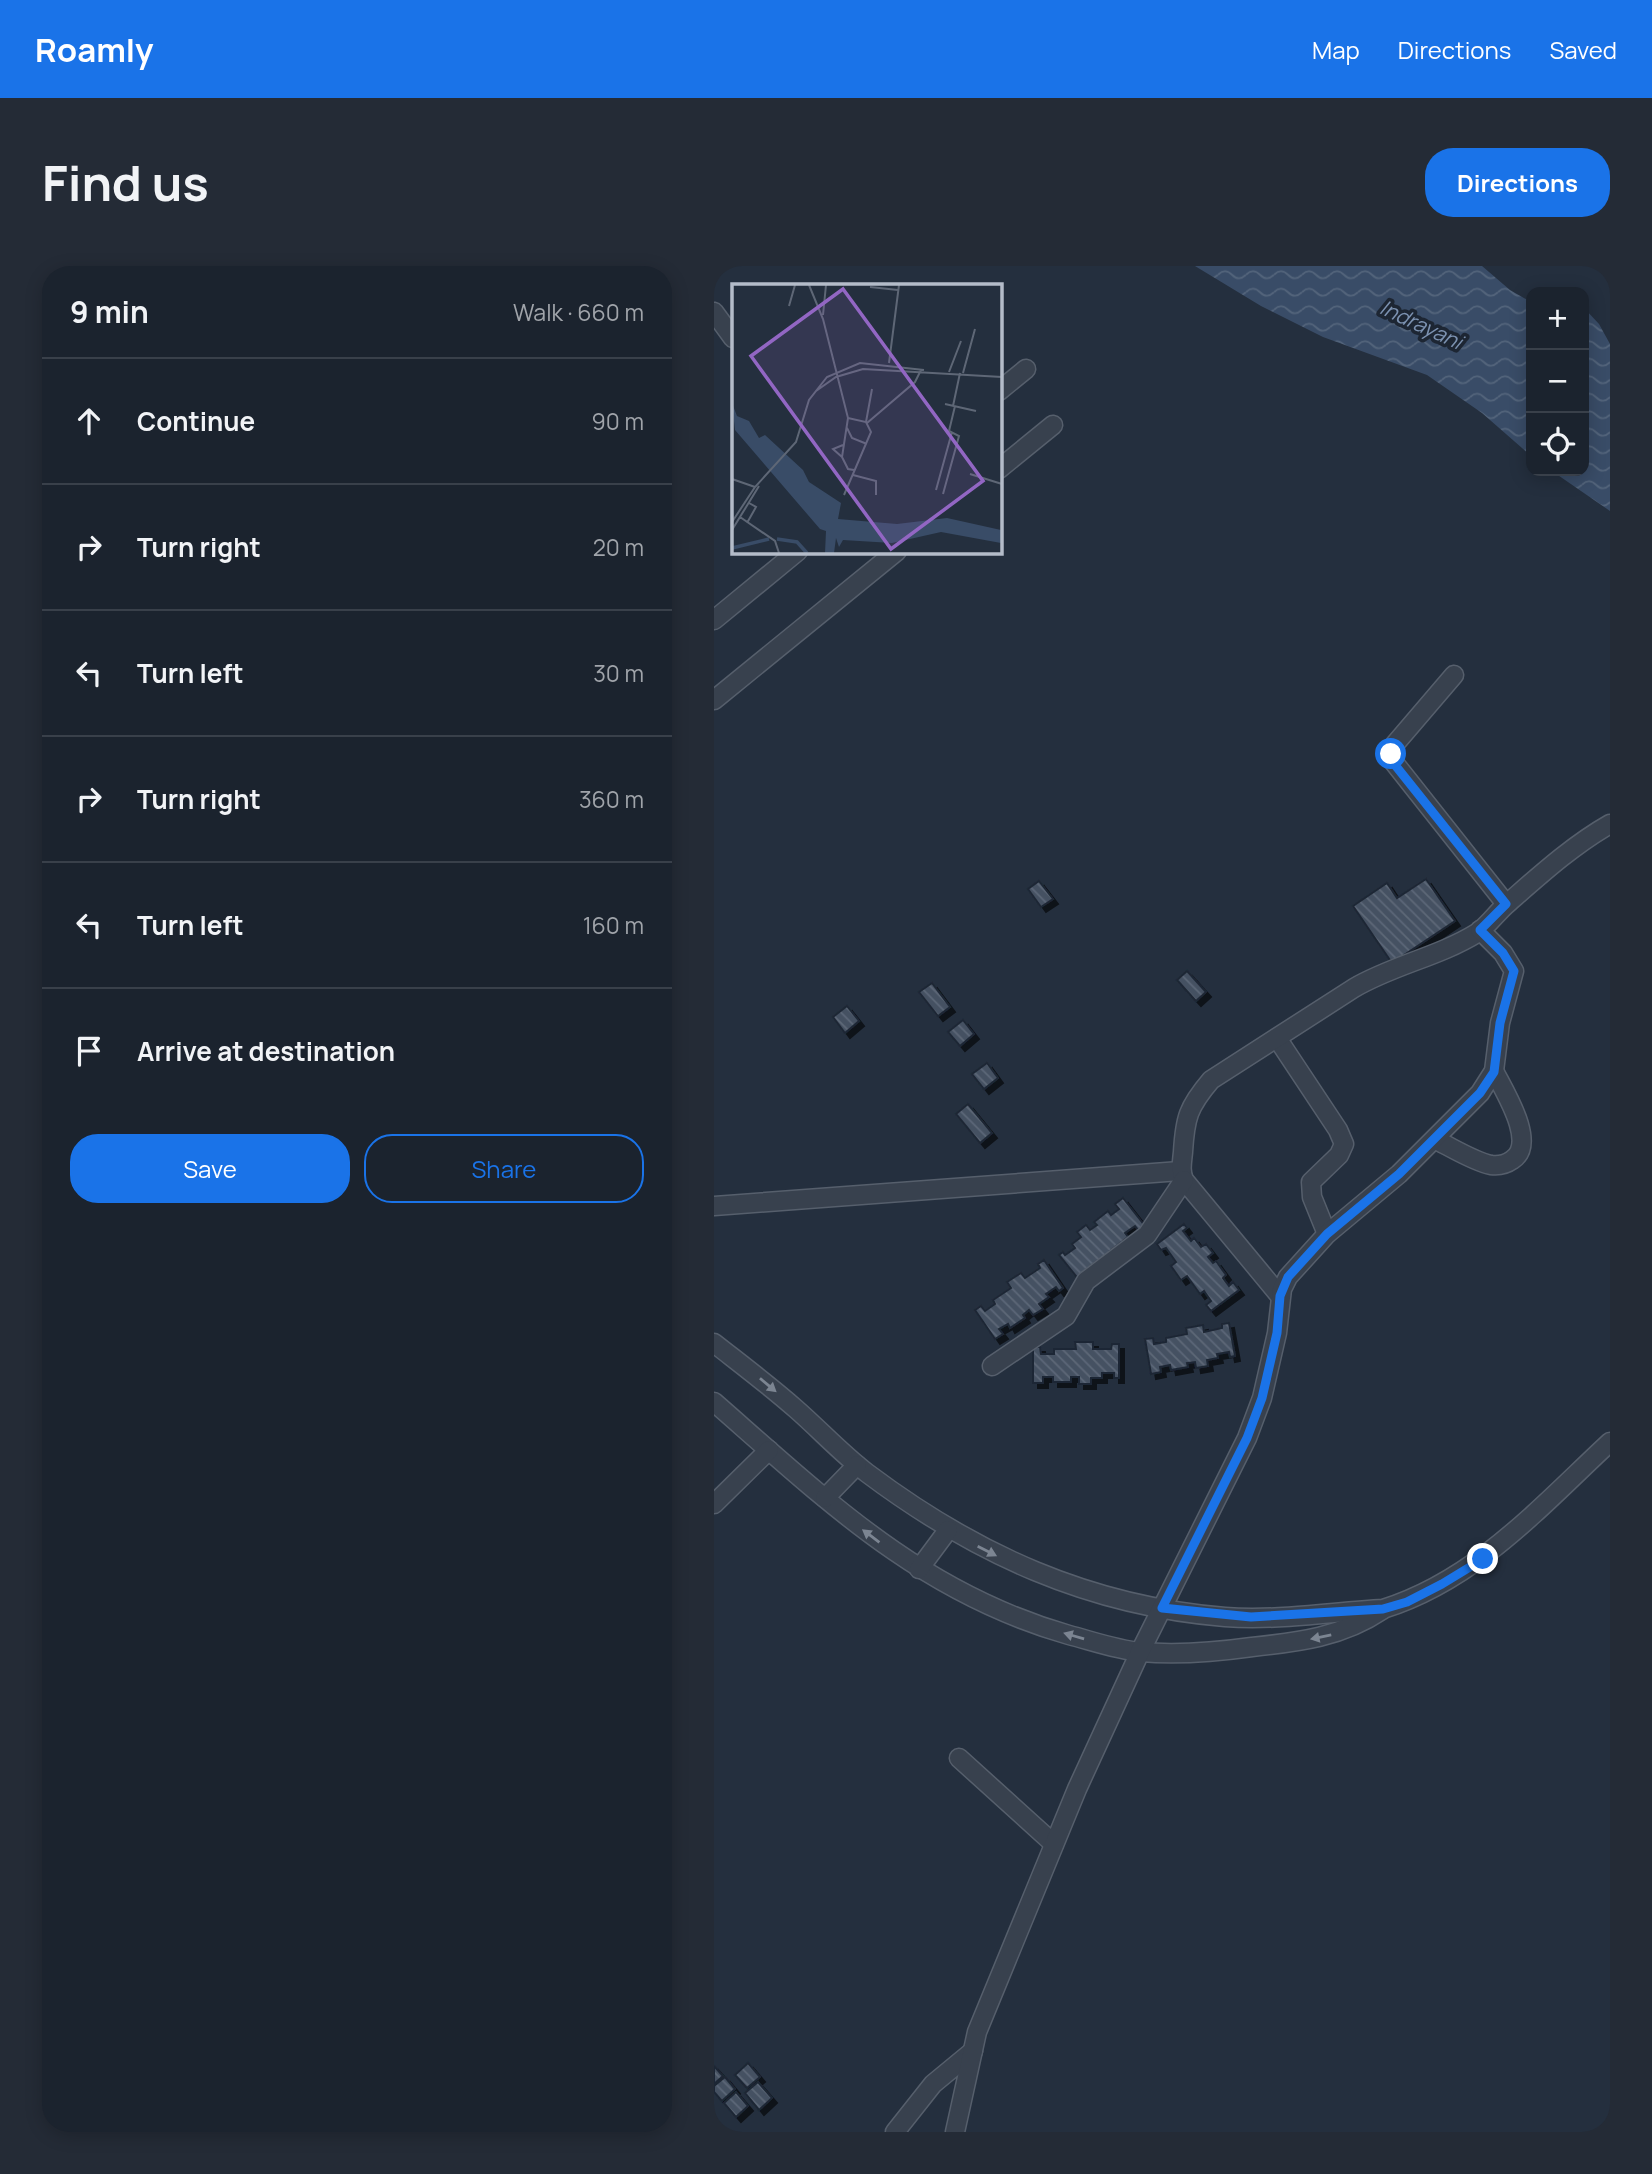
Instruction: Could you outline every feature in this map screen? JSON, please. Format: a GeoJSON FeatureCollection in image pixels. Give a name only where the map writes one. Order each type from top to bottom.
{"type":"FeatureCollection","features":[{"type":"Feature","properties":{"kind":"street"},"geometry":{"type":"LineString","coordinates":[[714,312],[732,337]]}},
{"type":"Feature","properties":{"kind":"street"},"geometry":{"type":"LineString","coordinates":[[1001,389],[1026,369]]}},
{"type":"Feature","properties":{"kind":"street"},"geometry":{"type":"LineString","coordinates":[[1001,467],[1053,425]]}},
{"type":"Feature","properties":{"kind":"street"},"geometry":{"type":"LineString","coordinates":[[714,620],[796,553]]}},
{"type":"Feature","properties":{"kind":"street"},"geometry":{"type":"LineString","coordinates":[[714,700],[895,553]]}},
{"type":"Feature","properties":{"kind":"street"},"geometry":{"type":"LineString","coordinates":[[1454,675],[1395,744],[1392,760],[1506,904]]}},
{"type":"Feature","properties":{"kind":"street"},"geometry":{"type":"LineString","coordinates":[[992,1366],[1061,1321],[1072,1309],[1086,1281],[1147,1235],[1182,1176],[1187,1115],[1211,1080],[1373,977],[1448,949],[1480,930],[1506,904],[1584,840],[1610,824]]}},
{"type":"Feature","properties":{"kind":"street"},"geometry":{"type":"LineString","coordinates":[[955,2132],[977,2032],[1054,1844],[1140,1652],[1247,1438],[1262,1398],[1277,1333],[1280,1296],[1288,1277],[1327,1234],[1436,1140],[1480,1093],[1494,1072],[1500,1023],[1514,971],[1503,953],[1480,930]]}},
{"type":"Feature","properties":{"kind":"street"},"geometry":{"type":"LineString","coordinates":[[1276,1038],[1328,1114],[1344,1144],[1339,1155],[1311,1182],[1312,1197],[1327,1234]]}},
{"type":"Feature","properties":{"kind":"street"},"geometry":{"type":"LineString","coordinates":[[1436,1140],[1488,1164],[1499,1166],[1516,1158],[1521,1150],[1522,1135],[1516,1114],[1494,1072]]}},
{"type":"Feature","properties":{"kind":"street"},"geometry":{"type":"LineString","coordinates":[[714,1206],[1182,1176]]}},
{"type":"Feature","properties":{"kind":"street"},"geometry":{"type":"LineString","coordinates":[[1182,1176],[1280,1296]]}},
{"type":"Feature","properties":{"kind":"street"},"geometry":{"type":"LineString","coordinates":[[714,1343],[796,1409],[858,1465],[948,1530],[1011,1564],[1048,1578],[1162,1608],[1251,1617],[1383,1609],[1407,1602],[1483,1559],[1610,1442]]}},
{"type":"Feature","properties":{"kind":"street"},"geometry":{"type":"LineString","coordinates":[[714,1402],[891,1551],[999,1612],[1050,1629],[1140,1652],[1223,1651],[1298,1642],[1342,1633],[1383,1609]]}},
{"type":"Feature","properties":{"kind":"street"},"geometry":{"type":"LineString","coordinates":[[714,1504],[769,1450]]}},
{"type":"Feature","properties":{"kind":"street"},"geometry":{"type":"LineString","coordinates":[[825,1498],[858,1465]]}},
{"type":"Feature","properties":{"kind":"street"},"geometry":{"type":"LineString","coordinates":[[919,1569],[948,1530]]}},
{"type":"Feature","properties":{"kind":"street"},"geometry":{"type":"LineString","coordinates":[[958,1758],[1054,1844]]}},
{"type":"Feature","properties":{"kind":"street"},"geometry":{"type":"LineString","coordinates":[[895,2132],[933,2084],[973,2051]]}},
{"type":"Feature","properties":{"kind":"water","name":"Indrayani"},"geometry":{"type":"Polygon","coordinates":[[[1195,266],[1482,266],[1510,290],[1526,299],[1526,452],[1482,413],[1427,375],[1323,337],[1261,306],[1195,266]]]}},
{"type":"Feature","properties":{"kind":"water"},"geometry":{"type":"Polygon","coordinates":[[[1589,313],[1599,324],[1610,344],[1610,511],[1559,476],[1589,476],[1589,313]]]}},
{"type":"Feature","properties":{"kind":"building"},"geometry":{"type":"Polygon","coordinates":[[[1426,879],[1455,921],[1392,963],[1353,906],[1387,883],[1397,898],[1426,879]]]}},
{"type":"Feature","properties":{"kind":"building"},"geometry":{"type":"Polygon","coordinates":[[[1039,881],[1053,899],[1041,907],[1028,889],[1039,881]]]}},
{"type":"Feature","properties":{"kind":"building"},"geometry":{"type":"Polygon","coordinates":[[[1187,971],[1206,992],[1196,1001],[1177,980],[1187,971]]]}},
{"type":"Feature","properties":{"kind":"building"},"geometry":{"type":"Polygon","coordinates":[[[932,983],[950,1007],[938,1016],[919,992],[932,983]]]}},
{"type":"Feature","properties":{"kind":"building"},"geometry":{"type":"Polygon","coordinates":[[[847,1006],[859,1021],[845,1033],[833,1017],[847,1006]]]}},
{"type":"Feature","properties":{"kind":"building"},"geometry":{"type":"Polygon","coordinates":[[[963,1020],[974,1034],[960,1046],[948,1032],[963,1020]]]}},
{"type":"Feature","properties":{"kind":"building"},"geometry":{"type":"Polygon","coordinates":[[[987,1063],[998,1078],[984,1089],[972,1074],[987,1063]]]}},
{"type":"Feature","properties":{"kind":"building"},"geometry":{"type":"Polygon","coordinates":[[[968,1104],[992,1133],[980,1143],[956,1114],[968,1104]]]}},
{"type":"Feature","properties":{"kind":"building"},"geometry":{"type":"Polygon","coordinates":[[[1123,1198],[1145,1226],[1139,1231],[1135,1226],[1125,1233],[1128,1237],[1110,1251],[1115,1256],[1101,1267],[1097,1261],[1083,1272],[1080,1281],[1059,1255],[1063,1252],[1065,1255],[1075,1248],[1072,1244],[1081,1237],[1077,1232],[1086,1225],[1090,1230],[1097,1225],[1094,1222],[1108,1211],[1111,1215],[1119,1209],[1115,1204],[1123,1198]]]}},
{"type":"Feature","properties":{"kind":"building"},"geometry":{"type":"Polygon","coordinates":[[[1184,1224],[1187,1228],[1183,1231],[1191,1241],[1194,1238],[1201,1247],[1206,1244],[1213,1253],[1208,1257],[1213,1263],[1216,1261],[1226,1275],[1223,1278],[1229,1286],[1233,1282],[1239,1290],[1211,1311],[1206,1305],[1211,1301],[1204,1291],[1200,1294],[1187,1276],[1181,1280],[1171,1266],[1176,1262],[1166,1248],[1161,1250],[1157,1244],[1184,1224]]]}},
{"type":"Feature","properties":{"kind":"building"},"geometry":{"type":"Polygon","coordinates":[[[1044,1260],[1063,1288],[1059,1291],[1056,1287],[1046,1294],[1049,1297],[1039,1304],[1043,1309],[1033,1315],[1029,1310],[1023,1315],[1025,1318],[1010,1328],[1008,1324],[999,1329],[1003,1334],[995,1339],[975,1310],[981,1306],[985,1311],[995,1304],[993,1300],[1011,1288],[1007,1282],[1021,1273],[1025,1278],[1040,1268],[1038,1264],[1044,1260]]]}},
{"type":"Feature","properties":{"kind":"building"},"geometry":{"type":"Polygon","coordinates":[[[1229,1323],[1235,1356],[1230,1357],[1229,1352],[1217,1354],[1218,1358],[1207,1360],[1208,1366],[1196,1368],[1195,1362],[1187,1363],[1188,1367],[1171,1370],[1170,1365],[1160,1367],[1161,1372],[1151,1374],[1145,1339],[1153,1338],[1154,1344],[1166,1342],[1166,1338],[1187,1334],[1186,1328],[1203,1325],[1204,1332],[1222,1328],[1222,1324],[1229,1323]]]}},
{"type":"Feature","properties":{"kind":"building"},"geometry":{"type":"Polygon","coordinates":[[[1075,1342],[1093,1342],[1093,1349],[1111,1349],[1112,1344],[1119,1344],[1119,1378],[1114,1378],[1114,1373],[1102,1373],[1102,1378],[1091,1378],[1091,1384],[1079,1384],[1079,1377],[1071,1377],[1071,1382],[1053,1382],[1053,1377],[1043,1377],[1043,1383],[1033,1383],[1033,1347],[1040,1347],[1041,1354],[1054,1354],[1054,1349],[1076,1349],[1075,1342]]]}},
{"type":"Feature","properties":{"kind":"building"},"geometry":{"type":"Polygon","coordinates":[[[748,2063],[760,2077],[747,2088],[735,2075],[748,2063]]]}},
{"type":"Feature","properties":{"kind":"building"},"geometry":{"type":"Polygon","coordinates":[[[714,2066],[723,2076],[714,2084],[714,2066]]]}},
{"type":"Feature","properties":{"kind":"building"},"geometry":{"type":"Polygon","coordinates":[[[725,2077],[735,2089],[722,2101],[714,2092],[714,2086],[725,2077]]]}},
{"type":"Feature","properties":{"kind":"building"},"geometry":{"type":"Polygon","coordinates":[[[758,2082],[772,2098],[759,2110],[745,2093],[758,2082]]]}},
{"type":"Feature","properties":{"kind":"building"},"geometry":{"type":"Polygon","coordinates":[[[736,2092],[748,2106],[736,2117],[724,2103],[736,2092]]]}},
{"type":"Feature","properties":{"kind":"route"},"geometry":{"type":"LineString","coordinates":[[1391,754],[1395,765],[1506,904],[1480,930],[1503,953],[1514,971],[1513,985],[1500,1023],[1494,1072],[1480,1093],[1436,1140],[1327,1234],[1288,1277],[1280,1296],[1277,1333],[1262,1398],[1247,1438],[1162,1608],[1225,1617],[1383,1609],[1407,1602],[1483,1559]]}}]}
